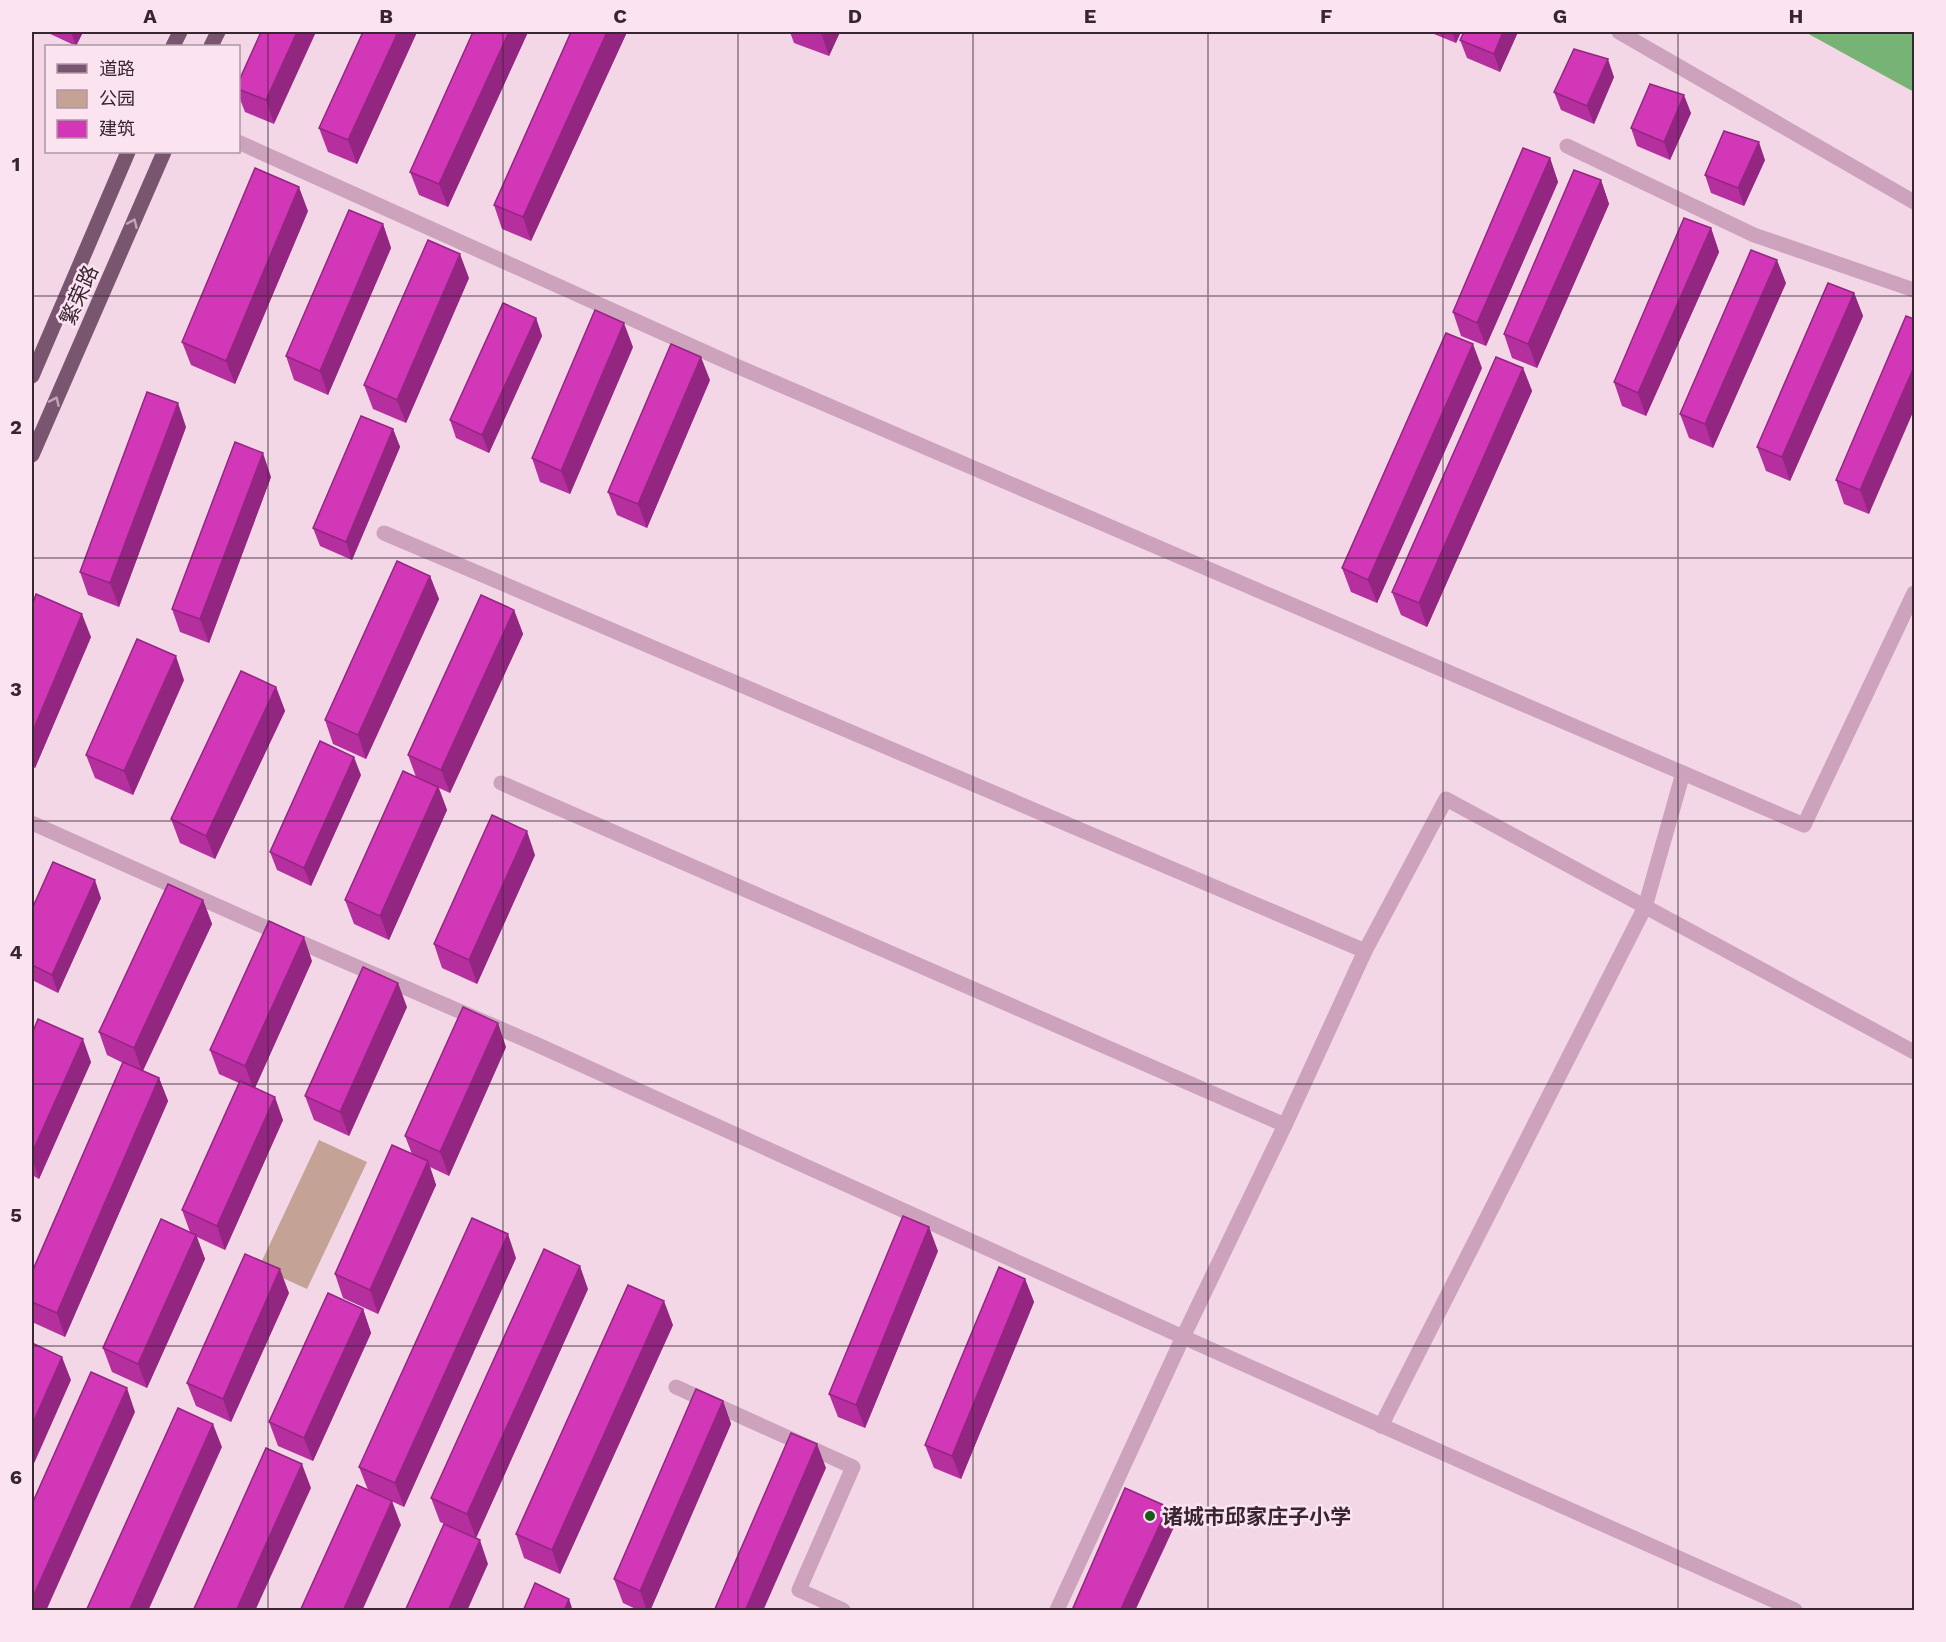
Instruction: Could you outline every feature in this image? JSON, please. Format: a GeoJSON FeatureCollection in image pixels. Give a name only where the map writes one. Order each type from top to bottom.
{"type":"FeatureCollection","features":[{"type":"Feature","properties":{"kind":"main road","name":"繁荣路"},"geometry":{"type":"LineString","coordinates":[[32,376],[128,153]]}},
{"type":"Feature","properties":{"kind":"main road","name":"繁荣路"},"geometry":{"type":"LineString","coordinates":[[32,455],[164,153]]}},
{"type":"Feature","properties":{"kind":"street"},"geometry":{"type":"LineString","coordinates":[[1619,32],[1914,202]]}},
{"type":"Feature","properties":{"kind":"street"},"geometry":{"type":"LineString","coordinates":[[240,143],[734,365],[1804,825],[1914,593]]}},
{"type":"Feature","properties":{"kind":"street"},"geometry":{"type":"LineString","coordinates":[[1567,147],[1755,235],[1914,291]]}},
{"type":"Feature","properties":{"kind":"street"},"geometry":{"type":"LineString","coordinates":[[384,533],[1365,951]]}},
{"type":"Feature","properties":{"kind":"street"},"geometry":{"type":"LineString","coordinates":[[1381,1426],[1645,907],[1683,773]]}},
{"type":"Feature","properties":{"kind":"street"},"geometry":{"type":"LineString","coordinates":[[501,783],[1285,1125]]}},
{"type":"Feature","properties":{"kind":"street"},"geometry":{"type":"LineString","coordinates":[[1057,1611],[1182,1337],[1285,1125],[1365,951],[1446,799],[1914,1052]]}},
{"type":"Feature","properties":{"kind":"street"},"geometry":{"type":"LineString","coordinates":[[32,823],[540,1046],[1795,1611]]}},
{"type":"Feature","properties":{"kind":"street"},"geometry":{"type":"LineString","coordinates":[[676,1386],[854,1467],[799,1590],[843,1611]]}},
{"type":"Feature","properties":{"kind":"green space"},"geometry":{"type":"Polygon","coordinates":[[[319,1140],[367,1162],[307,1289],[259,1267],[319,1140]]]}},
{"type":"Feature","properties":{"kind":"shaded area"},"geometry":{"type":"Polygon","coordinates":[[[1805,32],[1914,32],[1914,92],[1805,32]]]}},
{"type":"Feature","properties":{"kind":"building"},"geometry":{"type":"Polygon","coordinates":[[[261,32],[297,32],[266,100],[240,90],[240,79],[261,32]]]}},
{"type":"Feature","properties":{"kind":"building"},"geometry":{"type":"Polygon","coordinates":[[[363,32],[398,32],[348,140],[319,128],[363,32]]]}},
{"type":"Feature","properties":{"kind":"building"},"geometry":{"type":"Polygon","coordinates":[[[473,32],[509,32],[439,184],[410,172],[473,32]]]}},
{"type":"Feature","properties":{"kind":"building"},"geometry":{"type":"Polygon","coordinates":[[[571,32],[607,32],[523,217],[494,205],[571,32]]]}},
{"type":"Feature","properties":{"kind":"building"},"geometry":{"type":"Polygon","coordinates":[[[1464,32],[1503,32],[1494,54],[1460,40],[1464,32]]]}},
{"type":"Feature","properties":{"kind":"building"},"geometry":{"type":"Polygon","coordinates":[[[1574,49],[1608,59],[1587,106],[1554,92],[1574,49]]]}},
{"type":"Feature","properties":{"kind":"building"},"geometry":{"type":"Polygon","coordinates":[[[1650,84],[1684,95],[1664,142],[1631,128],[1650,84]]]}},
{"type":"Feature","properties":{"kind":"building"},"geometry":{"type":"Polygon","coordinates":[[[1724,131],[1759,142],[1738,188],[1705,175],[1724,131]]]}},
{"type":"Feature","properties":{"kind":"building"},"geometry":{"type":"Polygon","coordinates":[[[1523,148],[1550,158],[1477,323],[1453,312],[1523,148]]]}},
{"type":"Feature","properties":{"kind":"building"},"geometry":{"type":"Polygon","coordinates":[[[255,168],[299,187],[226,361],[182,342],[255,168]]]}},
{"type":"Feature","properties":{"kind":"building"},"geometry":{"type":"Polygon","coordinates":[[[1574,170],[1601,180],[1528,344],[1504,334],[1574,170]]]}},
{"type":"Feature","properties":{"kind":"building"},"geometry":{"type":"Polygon","coordinates":[[[349,210],[383,224],[320,371],[286,356],[349,210]]]}},
{"type":"Feature","properties":{"kind":"building"},"geometry":{"type":"Polygon","coordinates":[[[1684,218],[1711,228],[1638,393],[1614,382],[1684,218]]]}},
{"type":"Feature","properties":{"kind":"building"},"geometry":{"type":"Polygon","coordinates":[[[428,240],[460,254],[397,400],[364,385],[428,240]]]}},
{"type":"Feature","properties":{"kind":"building"},"geometry":{"type":"Polygon","coordinates":[[[1751,250],[1777,260],[1705,424],[1680,414],[1751,250]]]}},
{"type":"Feature","properties":{"kind":"building"},"geometry":{"type":"Polygon","coordinates":[[[1828,283],[1854,293],[1782,457],[1757,447],[1828,283]]]}},
{"type":"Feature","properties":{"kind":"building"},"geometry":{"type":"Polygon","coordinates":[[[503,303],[536,318],[482,435],[450,420],[503,303]]]}},
{"type":"Feature","properties":{"kind":"building"},"geometry":{"type":"Polygon","coordinates":[[[595,310],[624,323],[561,471],[532,458],[595,310]]]}},
{"type":"Feature","properties":{"kind":"building"},"geometry":{"type":"Polygon","coordinates":[[[1906,316],[1914,319],[1914,367],[1860,490],[1836,480],[1906,316]]]}},
{"type":"Feature","properties":{"kind":"building"},"geometry":{"type":"Polygon","coordinates":[[[1446,333],[1473,344],[1368,580],[1342,568],[1446,333]]]}},
{"type":"Feature","properties":{"kind":"building"},"geometry":{"type":"Polygon","coordinates":[[[671,344],[701,357],[638,504],[608,492],[671,344]]]}},
{"type":"Feature","properties":{"kind":"building"},"geometry":{"type":"Polygon","coordinates":[[[1496,357],[1523,368],[1419,603],[1392,592],[1496,357]]]}},
{"type":"Feature","properties":{"kind":"building"},"geometry":{"type":"Polygon","coordinates":[[[147,392],[178,403],[110,583],[80,572],[147,392]]]}},
{"type":"Feature","properties":{"kind":"building"},"geometry":{"type":"Polygon","coordinates":[[[361,416],[393,429],[346,542],[313,528],[361,416]]]}},
{"type":"Feature","properties":{"kind":"building"},"geometry":{"type":"Polygon","coordinates":[[[235,442],[263,453],[200,619],[172,609],[235,442]]]}},
{"type":"Feature","properties":{"kind":"building"},"geometry":{"type":"Polygon","coordinates":[[[397,561],[430,576],[358,735],[325,720],[397,561]]]}},
{"type":"Feature","properties":{"kind":"building"},"geometry":{"type":"Polygon","coordinates":[[[36,594],[82,614],[32,733],[32,606],[36,594]]]}},
{"type":"Feature","properties":{"kind":"building"},"geometry":{"type":"Polygon","coordinates":[[[481,595],[514,610],[441,770],[408,755],[481,595]]]}},
{"type":"Feature","properties":{"kind":"building"},"geometry":{"type":"Polygon","coordinates":[[[137,639],[176,656],[124,771],[86,755],[137,639]]]}},
{"type":"Feature","properties":{"kind":"building"},"geometry":{"type":"Polygon","coordinates":[[[241,671],[276,687],[206,836],[171,819],[241,671]]]}},
{"type":"Feature","properties":{"kind":"building"},"geometry":{"type":"Polygon","coordinates":[[[320,741],[354,757],[304,868],[270,852],[320,741]]]}},
{"type":"Feature","properties":{"kind":"building"},"geometry":{"type":"Polygon","coordinates":[[[403,771],[438,787],[380,916],[345,900],[403,771]]]}},
{"type":"Feature","properties":{"kind":"building"},"geometry":{"type":"Polygon","coordinates":[[[492,815],[527,831],[469,960],[434,944],[492,815]]]}},
{"type":"Feature","properties":{"kind":"building"},"geometry":{"type":"Polygon","coordinates":[[[53,862],[95,880],[52,975],[32,965],[32,909],[53,862]]]}},
{"type":"Feature","properties":{"kind":"building"},"geometry":{"type":"Polygon","coordinates":[[[168,884],[203,900],[134,1048],[99,1032],[168,884]]]}},
{"type":"Feature","properties":{"kind":"building"},"geometry":{"type":"Polygon","coordinates":[[[269,921],[304,937],[245,1066],[210,1050],[269,921]]]}},
{"type":"Feature","properties":{"kind":"building"},"geometry":{"type":"Polygon","coordinates":[[[363,967],[398,983],[340,1112],[305,1096],[363,967]]]}},
{"type":"Feature","properties":{"kind":"building"},"geometry":{"type":"Polygon","coordinates":[[[463,1007],[498,1023],[440,1152],[405,1136],[463,1007]]]}},
{"type":"Feature","properties":{"kind":"building"},"geometry":{"type":"Polygon","coordinates":[[[38,1019],[83,1039],[32,1153],[32,1034],[38,1019]]]}},
{"type":"Feature","properties":{"kind":"building"},"geometry":{"type":"Polygon","coordinates":[[[123,1062],[159,1078],[57,1313],[32,1302],[32,1272],[123,1062]]]}},
{"type":"Feature","properties":{"kind":"building"},"geometry":{"type":"Polygon","coordinates":[[[240,1081],[275,1097],[217,1226],[182,1210],[240,1081]]]}},
{"type":"Feature","properties":{"kind":"building"},"geometry":{"type":"Polygon","coordinates":[[[392,1145],[428,1161],[370,1290],[335,1274],[392,1145]]]}},
{"type":"Feature","properties":{"kind":"building"},"geometry":{"type":"Polygon","coordinates":[[[903,1216],[929,1227],[856,1405],[829,1394],[903,1216]]]}},
{"type":"Feature","properties":{"kind":"building"},"geometry":{"type":"Polygon","coordinates":[[[472,1218],[508,1234],[395,1483],[359,1467],[472,1218]]]}},
{"type":"Feature","properties":{"kind":"building"},"geometry":{"type":"Polygon","coordinates":[[[161,1219],[196,1235],[138,1364],[103,1348],[161,1219]]]}},
{"type":"Feature","properties":{"kind":"building"},"geometry":{"type":"Polygon","coordinates":[[[544,1249],[580,1266],[467,1514],[431,1498],[544,1249]]]}},
{"type":"Feature","properties":{"kind":"building"},"geometry":{"type":"Polygon","coordinates":[[[245,1254],[280,1269],[223,1399],[187,1383],[245,1254]]]}},
{"type":"Feature","properties":{"kind":"building"},"geometry":{"type":"Polygon","coordinates":[[[999,1267],[1025,1279],[952,1456],[925,1445],[999,1267]]]}},
{"type":"Feature","properties":{"kind":"building"},"geometry":{"type":"Polygon","coordinates":[[[628,1285],[664,1301],[552,1550],[516,1534],[628,1285]]]}},
{"type":"Feature","properties":{"kind":"building"},"geometry":{"type":"Polygon","coordinates":[[[328,1293],[363,1309],[304,1438],[269,1422],[328,1293]]]}},
{"type":"Feature","properties":{"kind":"building"},"geometry":{"type":"Polygon","coordinates":[[[32,1343],[62,1357],[32,1425],[32,1343]]]}},
{"type":"Feature","properties":{"kind":"building"},"geometry":{"type":"Polygon","coordinates":[[[91,1372],[127,1388],[32,1599],[32,1504],[91,1372]]]}},
{"type":"Feature","properties":{"kind":"building"},"geometry":{"type":"Polygon","coordinates":[[[696,1389],[723,1401],[640,1591],[614,1579],[696,1389]]]}},
{"type":"Feature","properties":{"kind":"building"},"geometry":{"type":"Polygon","coordinates":[[[178,1408],[213,1424],[129,1611],[86,1611],[178,1408]]]}},
{"type":"Feature","properties":{"kind":"building"},"geometry":{"type":"Polygon","coordinates":[[[791,1433],[817,1444],[745,1611],[714,1611],[791,1433]]]}},
{"type":"Feature","properties":{"kind":"building"},"geometry":{"type":"Polygon","coordinates":[[[266,1448],[302,1464],[236,1611],[193,1611],[266,1448]]]}},
{"type":"Feature","properties":{"kind":"building"},"geometry":{"type":"Polygon","coordinates":[[[357,1485],[392,1501],[343,1611],[300,1611],[357,1485]]]}},
{"type":"Feature","properties":{"kind":"building"},"geometry":{"type":"Polygon","coordinates":[[[1125,1488],[1168,1507],[1120,1611],[1079,1611],[1073,1608],[1125,1488]]]}},
{"type":"Feature","properties":{"kind":"building"},"geometry":{"type":"Polygon","coordinates":[[[444,1524],[480,1540],[448,1611],[405,1611],[444,1524]]]}},
{"type":"Feature","properties":{"kind":"building"},"geometry":{"type":"Polygon","coordinates":[[[535,1583],[569,1599],[564,1611],[523,1611],[535,1583]]]}},
{"type":"Feature","properties":{"kind":"place","name":"诸城市邱家庄子小学"},"geometry":{"type":"Point","coordinates":[1150,1516]}}]}
